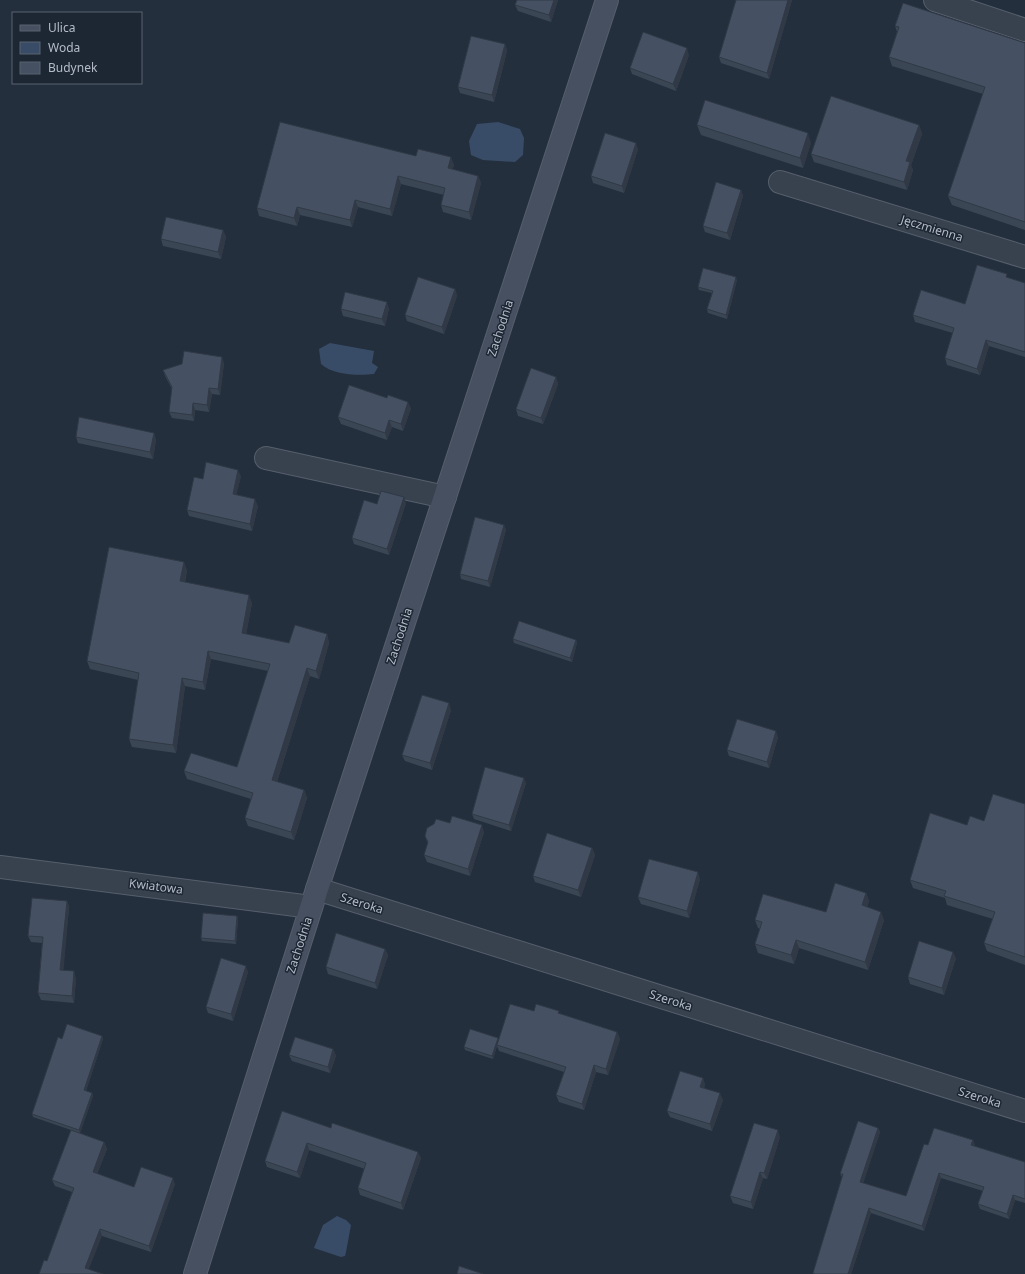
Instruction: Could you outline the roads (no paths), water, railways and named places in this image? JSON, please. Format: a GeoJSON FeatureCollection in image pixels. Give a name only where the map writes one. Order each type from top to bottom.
{"type":"FeatureCollection","features":[{"type":"Feature","properties":{"kind":"street","name":"Zachodnia"},"geometry":{"type":"LineString","coordinates":[[195,1274],[314,898],[607,0]]}},
{"type":"Feature","properties":{"kind":"street"},"geometry":{"type":"LineString","coordinates":[[935,0],[1025,30]]}},
{"type":"Feature","properties":{"kind":"street","name":"Jęczmienna"},"geometry":{"type":"LineString","coordinates":[[780,182],[1025,257]]}},
{"type":"Feature","properties":{"kind":"street"},"geometry":{"type":"LineString","coordinates":[[266,458],[445,497]]}},
{"type":"Feature","properties":{"kind":"street","name":"Kwiatowa"},"geometry":{"type":"LineString","coordinates":[[0,867],[314,898]]}},
{"type":"Feature","properties":{"kind":"street","name":"Szeroka"},"geometry":{"type":"LineString","coordinates":[[314,898],[1025,1111]]}},
{"type":"Feature","properties":{"kind":"water"},"geometry":{"type":"Polygon","coordinates":[[[498,122],[520,129],[524,138],[523,155],[515,162],[483,160],[471,155],[469,141],[477,124],[498,122]]]}},
{"type":"Feature","properties":{"kind":"water"},"geometry":{"type":"Polygon","coordinates":[[[330,343],[374,351],[372,363],[378,367],[374,374],[346,374],[326,368],[321,364],[319,349],[330,343]]]}},
{"type":"Feature","properties":{"kind":"water"},"geometry":{"type":"Polygon","coordinates":[[[337,1216],[346,1220],[351,1225],[345,1256],[341,1257],[314,1248],[323,1225],[337,1216]]]}}]}
